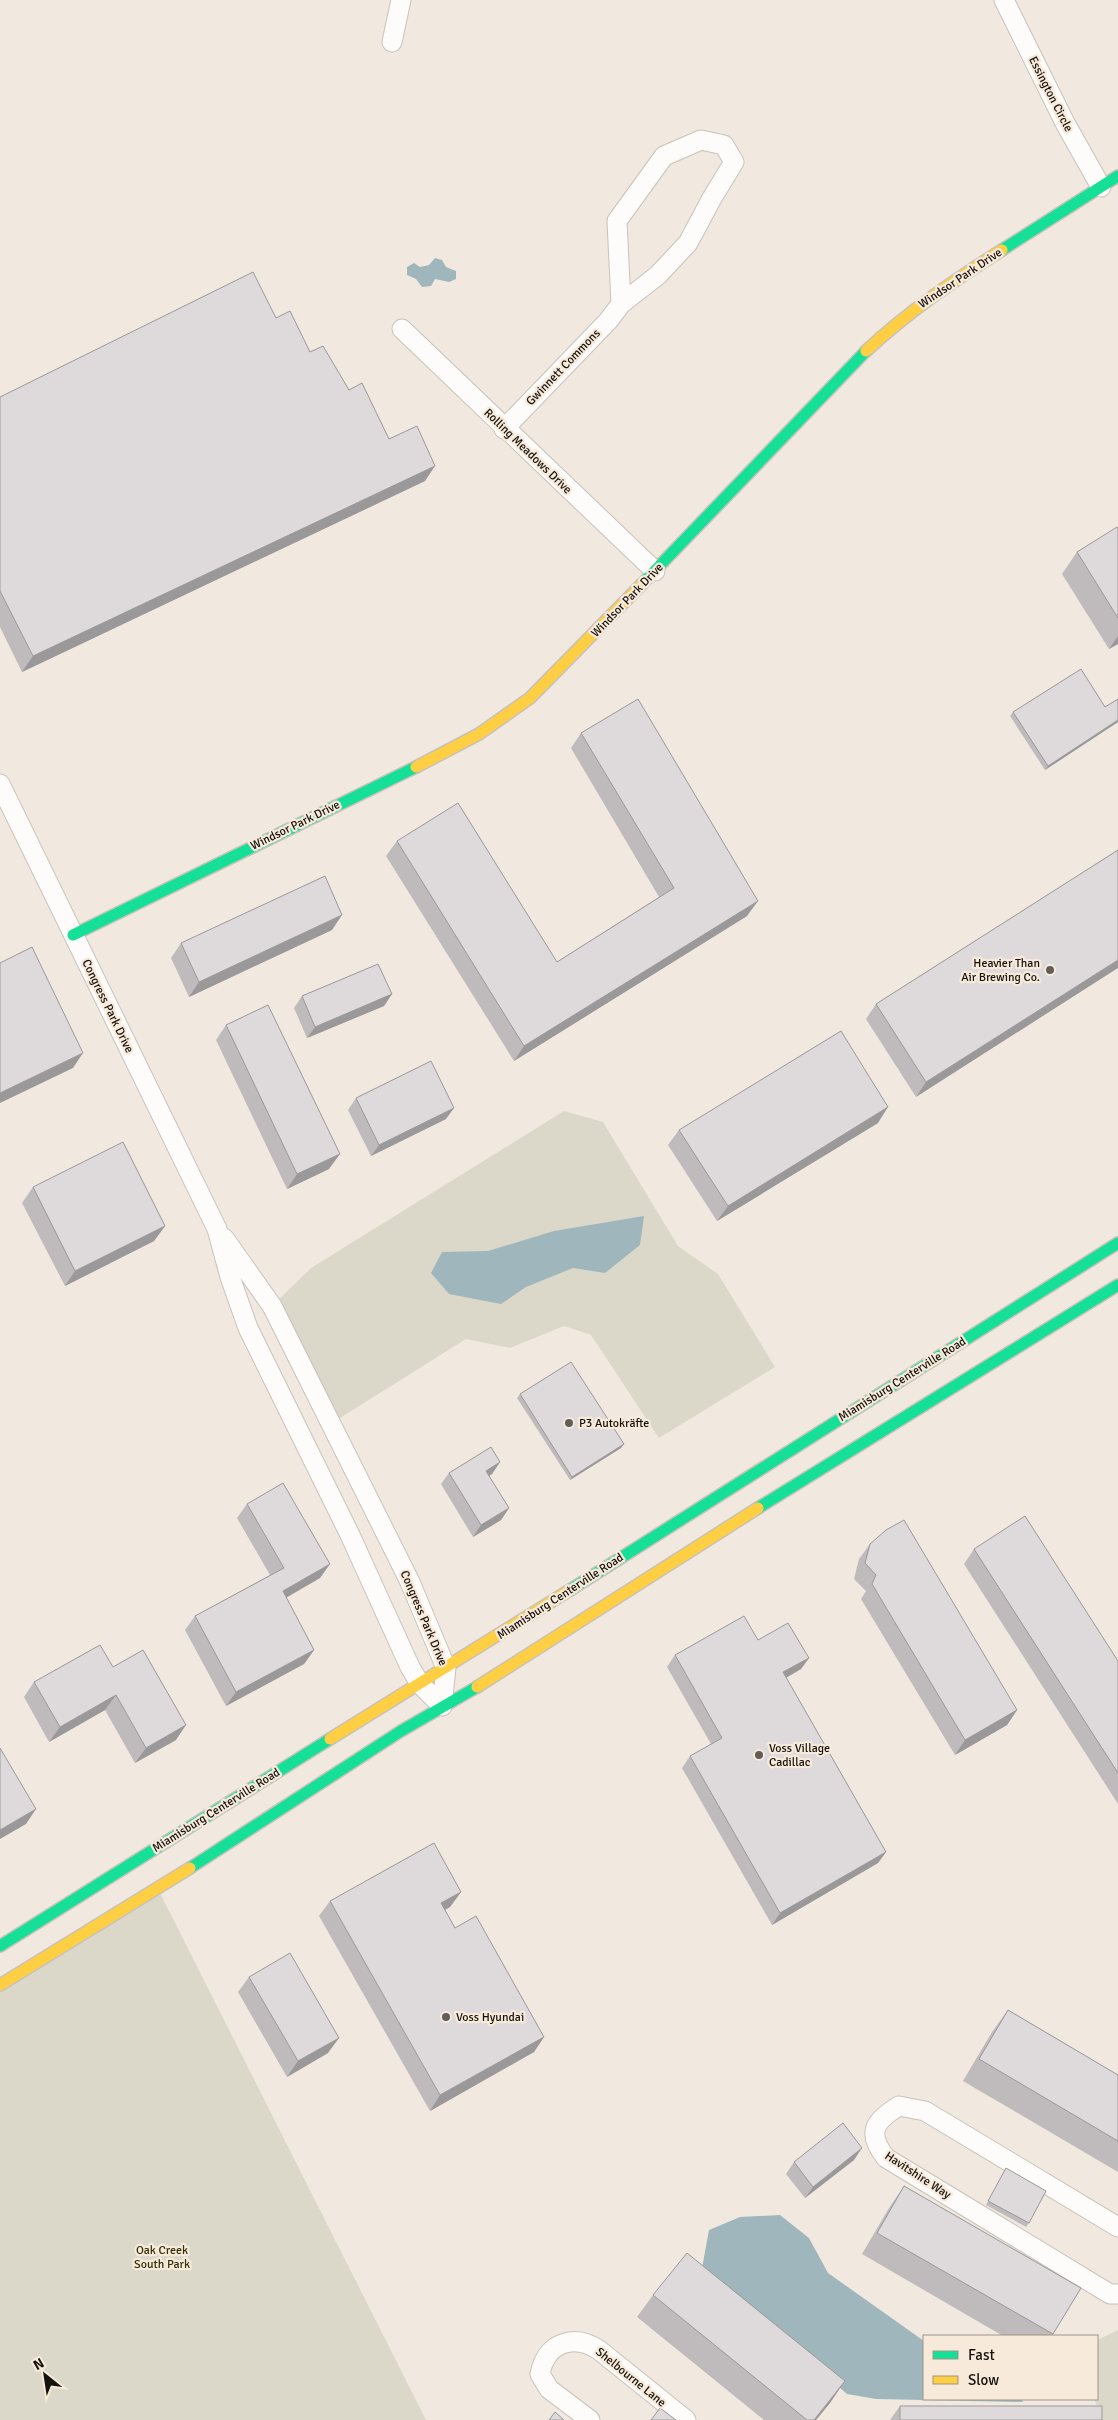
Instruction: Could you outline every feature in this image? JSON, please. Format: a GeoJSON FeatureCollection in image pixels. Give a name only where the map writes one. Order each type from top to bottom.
{"type":"FeatureCollection","features":[{"type":"Feature","properties":{"kind":"main road","name":"Windsor Park Drive"},"geometry":{"type":"LineString","coordinates":[[73,935],[436,757],[496,723],[548,682],[859,358],[894,325],[932,295],[1118,176]]}},
{"type":"Feature","properties":{"kind":"main road","name":"Miamisburg Centerville Road"},"geometry":{"type":"LineString","coordinates":[[0,1946],[446,1668],[1118,1243]]}},
{"type":"Feature","properties":{"kind":"main road"},"geometry":{"type":"LineString","coordinates":[[0,1985],[158,1889],[442,1706],[483,1684],[726,1518],[1118,1285]]}},
{"type":"Feature","properties":{"kind":"main road"},"geometry":{"type":"LineString","coordinates":[[714,1497],[726,1518]]}},
{"type":"Feature","properties":{"kind":"street"},"geometry":{"type":"LineString","coordinates":[[392,42],[401,0]]}},
{"type":"Feature","properties":{"kind":"street","name":"Essington Circle"},"geometry":{"type":"LineString","coordinates":[[1004,0],[1065,123],[1100,187]]}},
{"type":"Feature","properties":{"kind":"street","name":"Gwinnett Commons"},"geometry":{"type":"LineString","coordinates":[[504,428],[608,321],[621,304],[658,275],[688,243],[734,162],[724,145],[701,140],[664,156],[617,221],[621,304]]}},
{"type":"Feature","properties":{"kind":"street","name":"Rolling Meadows Drive"},"geometry":{"type":"LineString","coordinates":[[402,329],[655,571]]}},
{"type":"Feature","properties":{"kind":"street","name":"Congress Park Drive"},"geometry":{"type":"LineString","coordinates":[[0,784],[217,1229],[272,1306],[410,1582],[446,1668],[442,1706]]}},
{"type":"Feature","properties":{"kind":"street","name":"Congress Park Drive"},"geometry":{"type":"LineString","coordinates":[[217,1229],[230,1277],[248,1328],[350,1535],[410,1668],[420,1684],[442,1706]]}},
{"type":"Feature","properties":{"kind":"street","name":"Havitshire Way"},"geometry":{"type":"LineString","coordinates":[[1118,2226],[926,2111],[899,2106],[883,2115],[875,2127],[876,2145],[886,2158],[1110,2294],[1118,2294]]}},
{"type":"Feature","properties":{"kind":"street","name":"Shelbourne Lane"},"geometry":{"type":"LineString","coordinates":[[590,2420],[549,2389],[540,2374],[543,2361],[556,2348],[570,2340],[587,2342],[599,2350],[686,2420]]}},
{"type":"Feature","properties":{"kind":"green space"},"geometry":{"type":"Polygon","coordinates":[[[564,1111],[603,1122],[678,1246],[718,1274],[775,1367],[659,1438],[591,1335],[564,1326],[510,1348],[466,1339],[332,1423],[272,1306],[311,1268],[564,1111]]]}},
{"type":"Feature","properties":{"kind":"green space","name":"Oak Creek South Park"},"geometry":{"type":"Polygon","coordinates":[[[158,1889],[426,2420],[0,2420],[0,1985],[158,1889]]]}},
{"type":"Feature","properties":{"kind":"green space"},"geometry":{"type":"Polygon","coordinates":[[[1118,2330],[1118,2420],[1103,2420],[1094,2400],[1098,2400],[1098,2340],[1118,2330]]]}},
{"type":"Feature","properties":{"kind":"water"},"geometry":{"type":"Polygon","coordinates":[[[435,258],[442,260],[446,267],[456,271],[456,279],[449,282],[435,279],[431,286],[422,287],[416,279],[407,275],[407,267],[414,263],[420,267],[429,265],[435,258]]]}},
{"type":"Feature","properties":{"kind":"water"},"geometry":{"type":"Polygon","coordinates":[[[644,1216],[640,1245],[605,1273],[573,1268],[526,1287],[501,1304],[449,1294],[431,1273],[442,1252],[488,1251],[554,1231],[644,1216]]]}},
{"type":"Feature","properties":{"kind":"water"},"geometry":{"type":"Polygon","coordinates":[[[780,2215],[809,2238],[828,2273],[923,2340],[923,2400],[876,2399],[847,2394],[702,2268],[709,2230],[740,2217],[780,2215]]]}},
{"type":"Feature","properties":{"kind":"water"},"geometry":{"type":"Polygon","coordinates":[[[925,2400],[1022,2400],[1023,2402],[925,2400]]]}},
{"type":"Feature","properties":{"kind":"building"},"geometry":{"type":"Polygon","coordinates":[[[253,272],[276,318],[290,311],[310,352],[323,346],[349,390],[362,383],[389,439],[417,426],[435,466],[33,656],[0,591],[0,397],[253,272]]]}},
{"type":"Feature","properties":{"kind":"building"},"geometry":{"type":"Polygon","coordinates":[[[1117,527],[1118,529],[1118,618],[1077,552],[1117,527]]]}},
{"type":"Feature","properties":{"kind":"building"},"geometry":{"type":"Polygon","coordinates":[[[1081,669],[1105,707],[1118,699],[1118,720],[1048,766],[1013,712],[1081,669]]]}},
{"type":"Feature","properties":{"kind":"building"},"geometry":{"type":"Polygon","coordinates":[[[638,699],[758,901],[524,1046],[397,841],[458,803],[557,962],[674,888],[581,733],[638,699]]]}},
{"type":"Feature","properties":{"kind":"building"},"geometry":{"type":"Polygon","coordinates":[[[1118,850],[1118,960],[926,1082],[876,1004],[1118,850]]]}},
{"type":"Feature","properties":{"kind":"building"},"geometry":{"type":"Polygon","coordinates":[[[325,876],[342,915],[199,982],[181,943],[325,876]]]}},
{"type":"Feature","properties":{"kind":"building"},"geometry":{"type":"Polygon","coordinates":[[[32,947],[83,1053],[0,1093],[0,963],[32,947]]]}},
{"type":"Feature","properties":{"kind":"building"},"geometry":{"type":"Polygon","coordinates":[[[378,964],[392,994],[315,1027],[302,996],[378,964]]]}},
{"type":"Feature","properties":{"kind":"building"},"geometry":{"type":"Polygon","coordinates":[[[268,1005],[340,1154],[297,1174],[226,1025],[268,1005]]]}},
{"type":"Feature","properties":{"kind":"building"},"geometry":{"type":"Polygon","coordinates":[[[841,1031],[888,1107],[728,1206],[679,1130],[841,1031]]]}},
{"type":"Feature","properties":{"kind":"building"},"geometry":{"type":"Polygon","coordinates":[[[431,1061],[454,1108],[379,1145],[356,1098],[431,1061]]]}},
{"type":"Feature","properties":{"kind":"building"},"geometry":{"type":"Polygon","coordinates":[[[123,1142],[165,1226],[75,1271],[33,1187],[123,1142]]]}},
{"type":"Feature","properties":{"kind":"building","name":"P3 Autokräfte"},"geometry":{"type":"Polygon","coordinates":[[[571,1362],[624,1444],[572,1477],[520,1394],[571,1362]]]}},
{"type":"Feature","properties":{"kind":"building"},"geometry":{"type":"Polygon","coordinates":[[[491,1447],[500,1462],[486,1471],[509,1508],[481,1525],[449,1473],[491,1447]]]}},
{"type":"Feature","properties":{"kind":"building"},"geometry":{"type":"Polygon","coordinates":[[[283,1483],[330,1564],[283,1591],[314,1650],[236,1692],[195,1616],[284,1568],[247,1504],[283,1483]]]}},
{"type":"Feature","properties":{"kind":"building"},"geometry":{"type":"Polygon","coordinates":[[[1025,1516],[1118,1661],[1118,1773],[974,1549],[1025,1516]]]}},
{"type":"Feature","properties":{"kind":"building"},"geometry":{"type":"Polygon","coordinates":[[[904,1520],[1017,1710],[965,1740],[872,1584],[876,1575],[865,1563],[870,1544],[886,1530],[904,1520]]]}},
{"type":"Feature","properties":{"kind":"building"},"geometry":{"type":"Polygon","coordinates":[[[744,1616],[758,1640],[788,1623],[809,1658],[783,1672],[886,1852],[780,1913],[690,1756],[722,1738],[675,1655],[744,1616]]]}},
{"type":"Feature","properties":{"kind":"building"},"geometry":{"type":"Polygon","coordinates":[[[100,1645],[113,1667],[143,1650],[186,1725],[146,1748],[116,1695],[60,1727],[34,1682],[100,1645]]]}},
{"type":"Feature","properties":{"kind":"building"},"geometry":{"type":"Polygon","coordinates":[[[0,1748],[36,1809],[0,1830],[0,1748]]]}},
{"type":"Feature","properties":{"kind":"building","name":"Voss Hyundai"},"geometry":{"type":"Polygon","coordinates":[[[434,1843],[461,1892],[441,1903],[455,1928],[476,1916],[544,2037],[440,2095],[330,1901],[434,1843]]]}},
{"type":"Feature","properties":{"kind":"building"},"geometry":{"type":"Polygon","coordinates":[[[290,1953],[339,2038],[298,2061],[249,1977],[290,1953]]]}},
{"type":"Feature","properties":{"kind":"building"},"geometry":{"type":"Polygon","coordinates":[[[1008,2010],[1118,2075],[1118,2141],[979,2059],[1008,2010]]]}},
{"type":"Feature","properties":{"kind":"building"},"geometry":{"type":"Polygon","coordinates":[[[843,2123],[862,2148],[813,2187],[794,2162],[843,2123]]]}},
{"type":"Feature","properties":{"kind":"building"},"geometry":{"type":"Polygon","coordinates":[[[1006,2168],[1046,2191],[1029,2223],[988,2201],[1006,2168]]]}},
{"type":"Feature","properties":{"kind":"building"},"geometry":{"type":"Polygon","coordinates":[[[904,2186],[1081,2288],[1053,2334],[877,2233],[904,2186]]]}},
{"type":"Feature","properties":{"kind":"building"},"geometry":{"type":"Polygon","coordinates":[[[687,2253],[845,2381],[814,2420],[807,2420],[653,2295],[687,2253]]]}},
{"type":"Feature","properties":{"kind":"building"},"geometry":{"type":"Polygon","coordinates":[[[900,2406],[1102,2406],[1102,2420],[900,2420],[900,2406]]]}},
{"type":"Feature","properties":{"kind":"building"},"geometry":{"type":"Polygon","coordinates":[[[660,2408],[676,2420],[651,2420],[660,2408]]]}},
{"type":"Feature","properties":{"kind":"building"},"geometry":{"type":"Polygon","coordinates":[[[555,2412],[564,2420],[549,2420],[555,2412]]]}},
{"type":"Feature","properties":{"kind":"traffic: fast"},"geometry":{"type":"LineString","coordinates":[[1002,250],[1118,176]]}},
{"type":"Feature","properties":{"kind":"traffic: fast"},"geometry":{"type":"LineString","coordinates":[[642,584],[866,351]]}},
{"type":"Feature","properties":{"kind":"traffic: fast"},"geometry":{"type":"LineString","coordinates":[[73,935],[416,767]]}},
{"type":"Feature","properties":{"kind":"traffic: fast"},"geometry":{"type":"LineString","coordinates":[[570,1590],[1118,1243]]}},
{"type":"Feature","properties":{"kind":"traffic: fast"},"geometry":{"type":"LineString","coordinates":[[758,1508],[1118,1285]]}},
{"type":"Feature","properties":{"kind":"traffic: fast"},"geometry":{"type":"LineString","coordinates":[[190,1868],[401,1731],[477,1687]]}},
{"type":"Feature","properties":{"kind":"traffic: fast"},"geometry":{"type":"LineString","coordinates":[[0,1946],[330,1739]]}},
{"type":"Feature","properties":{"kind":"traffic: slow"},"geometry":{"type":"LineString","coordinates":[[866,351],[931,298],[1002,250]]}},
{"type":"Feature","properties":{"kind":"traffic: slow"},"geometry":{"type":"LineString","coordinates":[[416,767],[479,734],[530,698],[642,584]]}},
{"type":"Feature","properties":{"kind":"traffic: slow"},"geometry":{"type":"LineString","coordinates":[[477,1687],[758,1508]]}},
{"type":"Feature","properties":{"kind":"traffic: slow"},"geometry":{"type":"LineString","coordinates":[[330,1739],[570,1590]]}},
{"type":"Feature","properties":{"kind":"traffic: slow"},"geometry":{"type":"LineString","coordinates":[[0,1985],[190,1868]]}},
{"type":"Feature","properties":{"kind":"place","name":"Heavier Than Air Brewing Co."},"geometry":{"type":"Point","coordinates":[1050,970]}},
{"type":"Feature","properties":{"kind":"place","name":"P3 Autokräfte"},"geometry":{"type":"Point","coordinates":[569,1423]}},
{"type":"Feature","properties":{"kind":"place","name":"Voss Village Cadillac"},"geometry":{"type":"Point","coordinates":[759,1755]}},
{"type":"Feature","properties":{"kind":"place","name":"Voss Hyundai"},"geometry":{"type":"Point","coordinates":[446,2017]}}]}
